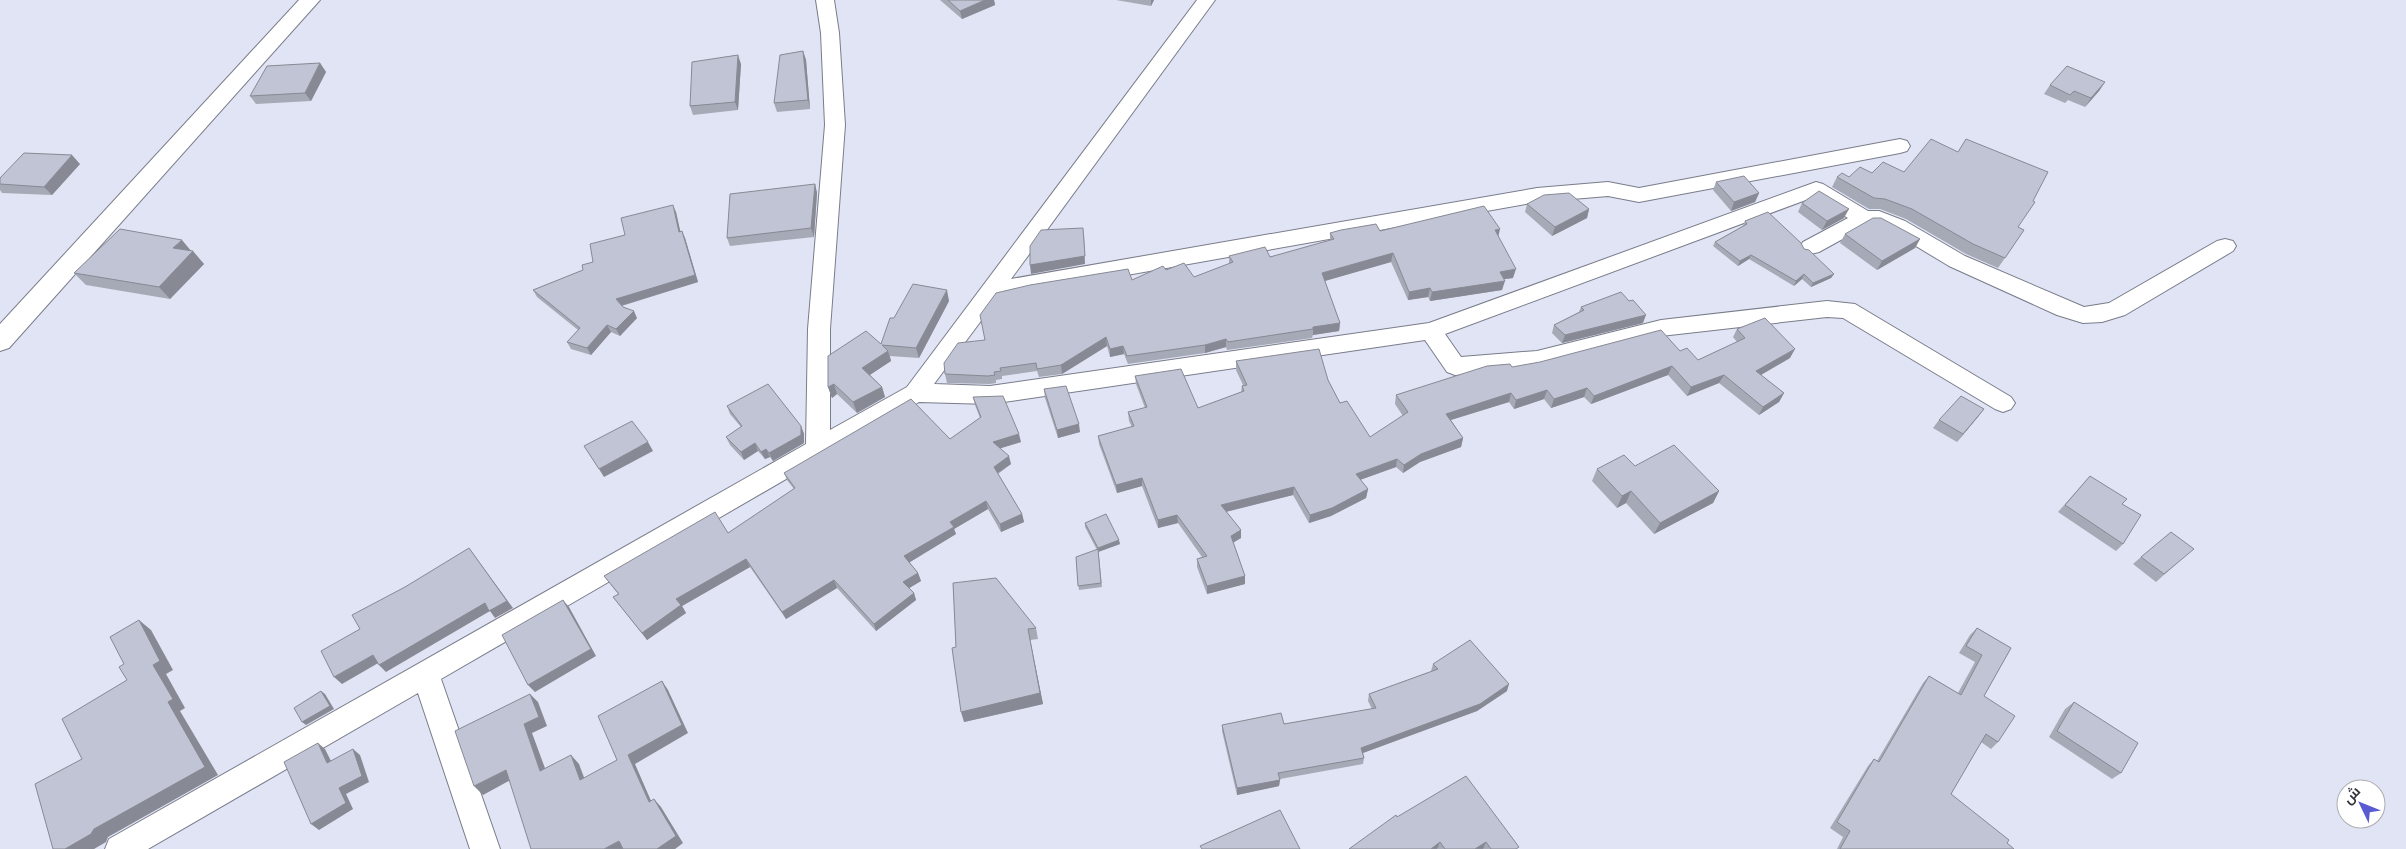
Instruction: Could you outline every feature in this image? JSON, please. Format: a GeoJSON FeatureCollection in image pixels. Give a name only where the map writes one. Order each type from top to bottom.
{"type":"FeatureCollection","features":[{"type":"Feature","properties":{"kind":"street"},"geometry":{"type":"LineString","coordinates":[[0,341],[310,0]]}},
{"type":"Feature","properties":{"kind":"street"},"geometry":{"type":"LineString","coordinates":[[818,448],[819,329],[835,125],[830,33],[826,0]]}},
{"type":"Feature","properties":{"kind":"street"},"geometry":{"type":"LineString","coordinates":[[120,849],[915,393],[1206,0]]}},
{"type":"Feature","properties":{"kind":"street"},"geometry":{"type":"LineString","coordinates":[[990,291],[1537,195],[1608,189],[1639,195],[1900,146]]}},
{"type":"Feature","properties":{"kind":"street"},"geometry":{"type":"LineString","coordinates":[[915,393],[990,395],[1431,331],[1816,189],[1864,218]]}},
{"type":"Feature","properties":{"kind":"street"},"geometry":{"type":"LineString","coordinates":[[1811,247],[1864,218],[1879,218],[1898,226],[1957,261],[2029,294],[2083,315],[2102,314],[2117,309],[2224,246]]}},
{"type":"Feature","properties":{"kind":"street"},"geometry":{"type":"LineString","coordinates":[[1431,331],[1455,366],[1537,360],[1661,328],[1827,310],[1847,310],[2003,403]]}},
{"type":"Feature","properties":{"kind":"street"},"geometry":{"type":"LineString","coordinates":[[425,673],[485,849]]}},
{"type":"Feature","properties":{"kind":"building"},"geometry":{"type":"Polygon","coordinates":[[[948,0],[985,0],[960,11],[948,0]]]}},
{"type":"Feature","properties":{"kind":"building"},"geometry":{"type":"Polygon","coordinates":[[[803,51],[808,100],[774,103],[780,55],[803,51]]]}},
{"type":"Feature","properties":{"kind":"building"},"geometry":{"type":"Polygon","coordinates":[[[738,55],[735,102],[690,106],[692,62],[738,55]]]}},
{"type":"Feature","properties":{"kind":"building"},"geometry":{"type":"Polygon","coordinates":[[[320,63],[305,93],[250,96],[267,66],[320,63]]]}},
{"type":"Feature","properties":{"kind":"building"},"geometry":{"type":"Polygon","coordinates":[[[2067,66],[2105,82],[2091,98],[2074,91],[2070,95],[2050,85],[2067,66]]]}},
{"type":"Feature","properties":{"kind":"building"},"geometry":{"type":"Polygon","coordinates":[[[1931,139],[1958,152],[1966,139],[2048,172],[2033,201],[2035,202],[2018,227],[2024,230],[2005,258],[1973,244],[1912,209],[1885,199],[1874,198],[1837,177],[1842,173],[1849,177],[1860,167],[1872,173],[1883,162],[1904,172],[1931,139]]]}},
{"type":"Feature","properties":{"kind":"building"},"geometry":{"type":"Polygon","coordinates":[[[24,153],[72,155],[44,187],[0,184],[0,178],[24,153]]]}},
{"type":"Feature","properties":{"kind":"building"},"geometry":{"type":"Polygon","coordinates":[[[1744,176],[1759,193],[1734,202],[1716,182],[1744,176]]]}},
{"type":"Feature","properties":{"kind":"building"},"geometry":{"type":"Polygon","coordinates":[[[815,184],[811,228],[727,238],[730,194],[815,184]]]}},
{"type":"Feature","properties":{"kind":"building"},"geometry":{"type":"Polygon","coordinates":[[[1819,191],[1849,209],[1827,221],[1802,203],[1819,191]]]}},
{"type":"Feature","properties":{"kind":"building"},"geometry":{"type":"Polygon","coordinates":[[[1569,193],[1589,209],[1555,227],[1527,204],[1544,195],[1569,193]]]}},
{"type":"Feature","properties":{"kind":"building"},"geometry":{"type":"Polygon","coordinates":[[[673,205],[679,232],[682,231],[695,275],[616,299],[623,307],[634,311],[616,329],[607,325],[587,348],[567,342],[580,328],[533,290],[583,270],[582,265],[593,262],[590,244],[625,235],[621,218],[673,205]]]}},
{"type":"Feature","properties":{"kind":"building"},"geometry":{"type":"Polygon","coordinates":[[[1484,206],[1500,229],[1495,230],[1516,269],[1500,272],[1505,281],[1432,292],[1430,288],[1409,292],[1393,253],[1322,273],[1340,323],[1313,327],[1313,329],[1228,342],[1226,339],[1205,345],[1127,356],[1123,346],[1110,349],[1106,337],[1061,365],[1037,369],[1036,363],[1000,368],[1001,371],[994,372],[995,375],[988,376],[945,374],[944,363],[958,343],[985,340],[980,315],[996,293],[1030,285],[1128,269],[1132,280],[1163,266],[1166,270],[1184,263],[1194,277],[1233,262],[1229,256],[1265,247],[1270,257],[1334,239],[1330,233],[1341,230],[1376,224],[1380,231],[1484,206]]]}},
{"type":"Feature","properties":{"kind":"building"},"geometry":{"type":"Polygon","coordinates":[[[1768,212],[1801,243],[1804,249],[1809,250],[1834,274],[1813,283],[1804,274],[1796,281],[1751,255],[1740,261],[1715,242],[1747,224],[1745,221],[1768,212]]]}},
{"type":"Feature","properties":{"kind":"building"},"geometry":{"type":"Polygon","coordinates":[[[1873,218],[1881,218],[1920,239],[1882,261],[1845,234],[1873,218]]]}},
{"type":"Feature","properties":{"kind":"building"},"geometry":{"type":"Polygon","coordinates":[[[1083,228],[1085,256],[1030,265],[1030,246],[1041,230],[1083,228]]]}},
{"type":"Feature","properties":{"kind":"building"},"geometry":{"type":"Polygon","coordinates":[[[120,229],[182,240],[173,248],[193,251],[159,287],[74,273],[120,229]]]}},
{"type":"Feature","properties":{"kind":"building"},"geometry":{"type":"Polygon","coordinates":[[[913,284],[947,290],[916,348],[882,345],[888,351],[862,368],[882,387],[853,402],[834,384],[828,387],[828,356],[866,331],[881,344],[890,318],[894,318],[913,284]]]}},
{"type":"Feature","properties":{"kind":"building"},"geometry":{"type":"Polygon","coordinates":[[[1621,292],[1629,301],[1633,300],[1646,315],[1565,335],[1554,325],[1584,310],[1581,307],[1621,292]]]}},
{"type":"Feature","properties":{"kind":"building"},"geometry":{"type":"Polygon","coordinates":[[[1765,318],[1795,349],[1756,371],[1784,393],[1763,407],[1724,375],[1691,387],[1672,366],[1594,396],[1587,388],[1554,399],[1547,390],[1516,400],[1511,393],[1446,414],[1463,438],[1421,454],[1404,465],[1397,459],[1356,474],[1368,489],[1332,508],[1310,515],[1294,487],[1221,505],[1241,530],[1231,536],[1245,576],[1207,586],[1197,559],[1207,556],[1177,515],[1158,520],[1142,478],[1116,485],[1098,436],[1134,426],[1128,412],[1147,407],[1135,376],[1181,369],[1198,408],[1244,391],[1242,386],[1247,385],[1236,361],[1319,349],[1328,380],[1340,403],[1347,401],[1370,437],[1408,412],[1396,395],[1487,366],[1510,364],[1512,367],[1540,362],[1661,330],[1680,351],[1687,348],[1698,360],[1745,338],[1737,329],[1765,318]]]}},
{"type":"Feature","properties":{"kind":"building"},"geometry":{"type":"Polygon","coordinates":[[[768,384],[801,426],[801,435],[769,453],[766,449],[761,452],[755,443],[741,452],[726,437],[742,426],[727,406],[768,384]]]}},
{"type":"Feature","properties":{"kind":"building"},"geometry":{"type":"Polygon","coordinates":[[[1066,386],[1079,424],[1057,430],[1044,389],[1066,386]]]}},
{"type":"Feature","properties":{"kind":"building"},"geometry":{"type":"Polygon","coordinates":[[[1003,396],[1019,434],[993,442],[1009,456],[994,467],[1022,514],[1000,524],[986,501],[950,522],[954,527],[904,556],[918,573],[903,582],[914,593],[874,624],[834,580],[782,612],[746,559],[676,599],[681,605],[642,633],[613,597],[619,594],[604,576],[715,512],[728,533],[795,488],[784,473],[911,399],[950,439],[981,417],[973,397],[1003,396]]]}},
{"type":"Feature","properties":{"kind":"building"},"geometry":{"type":"Polygon","coordinates":[[[1961,396],[1984,409],[1963,434],[1939,420],[1961,396]]]}},
{"type":"Feature","properties":{"kind":"building"},"geometry":{"type":"Polygon","coordinates":[[[632,421],[648,442],[599,469],[584,446],[632,421]]]}},
{"type":"Feature","properties":{"kind":"building"},"geometry":{"type":"Polygon","coordinates":[[[1674,445],[1719,491],[1660,523],[1631,491],[1622,496],[1597,469],[1624,455],[1635,466],[1674,445]]]}},
{"type":"Feature","properties":{"kind":"building"},"geometry":{"type":"Polygon","coordinates":[[[2090,476],[2127,499],[2122,504],[2141,515],[2123,544],[2065,505],[2090,476]]]}},
{"type":"Feature","properties":{"kind":"building"},"geometry":{"type":"Polygon","coordinates":[[[1106,514],[1119,540],[1098,548],[1085,523],[1106,514]]]}},
{"type":"Feature","properties":{"kind":"building"},"geometry":{"type":"Polygon","coordinates":[[[2171,532],[2194,549],[2164,574],[2141,557],[2171,532]]]}},
{"type":"Feature","properties":{"kind":"building"},"geometry":{"type":"Polygon","coordinates":[[[469,548],[507,601],[489,611],[485,603],[379,665],[373,655],[334,677],[321,651],[360,629],[352,615],[405,587],[469,548]]]}},
{"type":"Feature","properties":{"kind":"building"},"geometry":{"type":"Polygon","coordinates":[[[1098,549],[1101,583],[1078,586],[1076,557],[1098,549]]]}},
{"type":"Feature","properties":{"kind":"building"},"geometry":{"type":"Polygon","coordinates":[[[996,578],[1036,628],[1028,629],[1040,693],[961,712],[952,648],[956,647],[953,583],[996,578]]]}},
{"type":"Feature","properties":{"kind":"building"},"geometry":{"type":"Polygon","coordinates":[[[563,600],[591,649],[528,685],[502,635],[563,600]]]}},
{"type":"Feature","properties":{"kind":"building"},"geometry":{"type":"Polygon","coordinates":[[[139,620],[160,661],[153,665],[173,699],[168,702],[205,767],[94,829],[91,834],[65,849],[53,849],[35,784],[82,759],[62,719],[127,680],[119,667],[124,664],[110,637],[139,620]]]}},
{"type":"Feature","properties":{"kind":"building"},"geometry":{"type":"Polygon","coordinates":[[[1977,628],[2011,648],[1984,696],[2015,716],[1998,742],[1986,734],[1951,794],[2009,840],[2007,843],[2014,849],[1840,849],[1850,831],[1837,822],[1874,759],[1879,762],[1929,676],[1961,695],[1982,655],[1966,646],[1977,628]]]}},
{"type":"Feature","properties":{"kind":"building"},"geometry":{"type":"Polygon","coordinates":[[[1470,640],[1509,684],[1480,704],[1361,748],[1364,758],[1278,773],[1280,780],[1237,788],[1222,725],[1281,713],[1284,724],[1376,708],[1369,694],[1438,669],[1433,664],[1470,640]]]}},
{"type":"Feature","properties":{"kind":"building"},"geometry":{"type":"Polygon","coordinates":[[[662,681],[682,725],[628,755],[649,802],[654,799],[676,836],[657,849],[623,849],[619,841],[604,849],[531,849],[506,770],[474,786],[455,731],[530,694],[539,717],[524,724],[540,771],[571,755],[580,780],[617,760],[598,716],[662,681]]]}},
{"type":"Feature","properties":{"kind":"building"},"geometry":{"type":"Polygon","coordinates":[[[321,691],[330,706],[302,722],[294,708],[321,691]]]}},
{"type":"Feature","properties":{"kind":"building"},"geometry":{"type":"Polygon","coordinates":[[[2074,702],[2138,743],[2121,773],[2057,731],[2074,702]]]}},
{"type":"Feature","properties":{"kind":"building"},"geometry":{"type":"Polygon","coordinates":[[[318,743],[327,763],[353,749],[362,776],[339,788],[346,803],[311,824],[284,762],[318,743]]]}},
{"type":"Feature","properties":{"kind":"building"},"geometry":{"type":"Polygon","coordinates":[[[1466,776],[1519,847],[1516,849],[1491,849],[1486,842],[1475,849],[1445,849],[1440,842],[1431,849],[1349,849],[1396,815],[1397,817],[1466,776]]]}},
{"type":"Feature","properties":{"kind":"building"},"geometry":{"type":"Polygon","coordinates":[[[1280,810],[1300,849],[1202,849],[1200,846],[1280,810]]]}}]}
